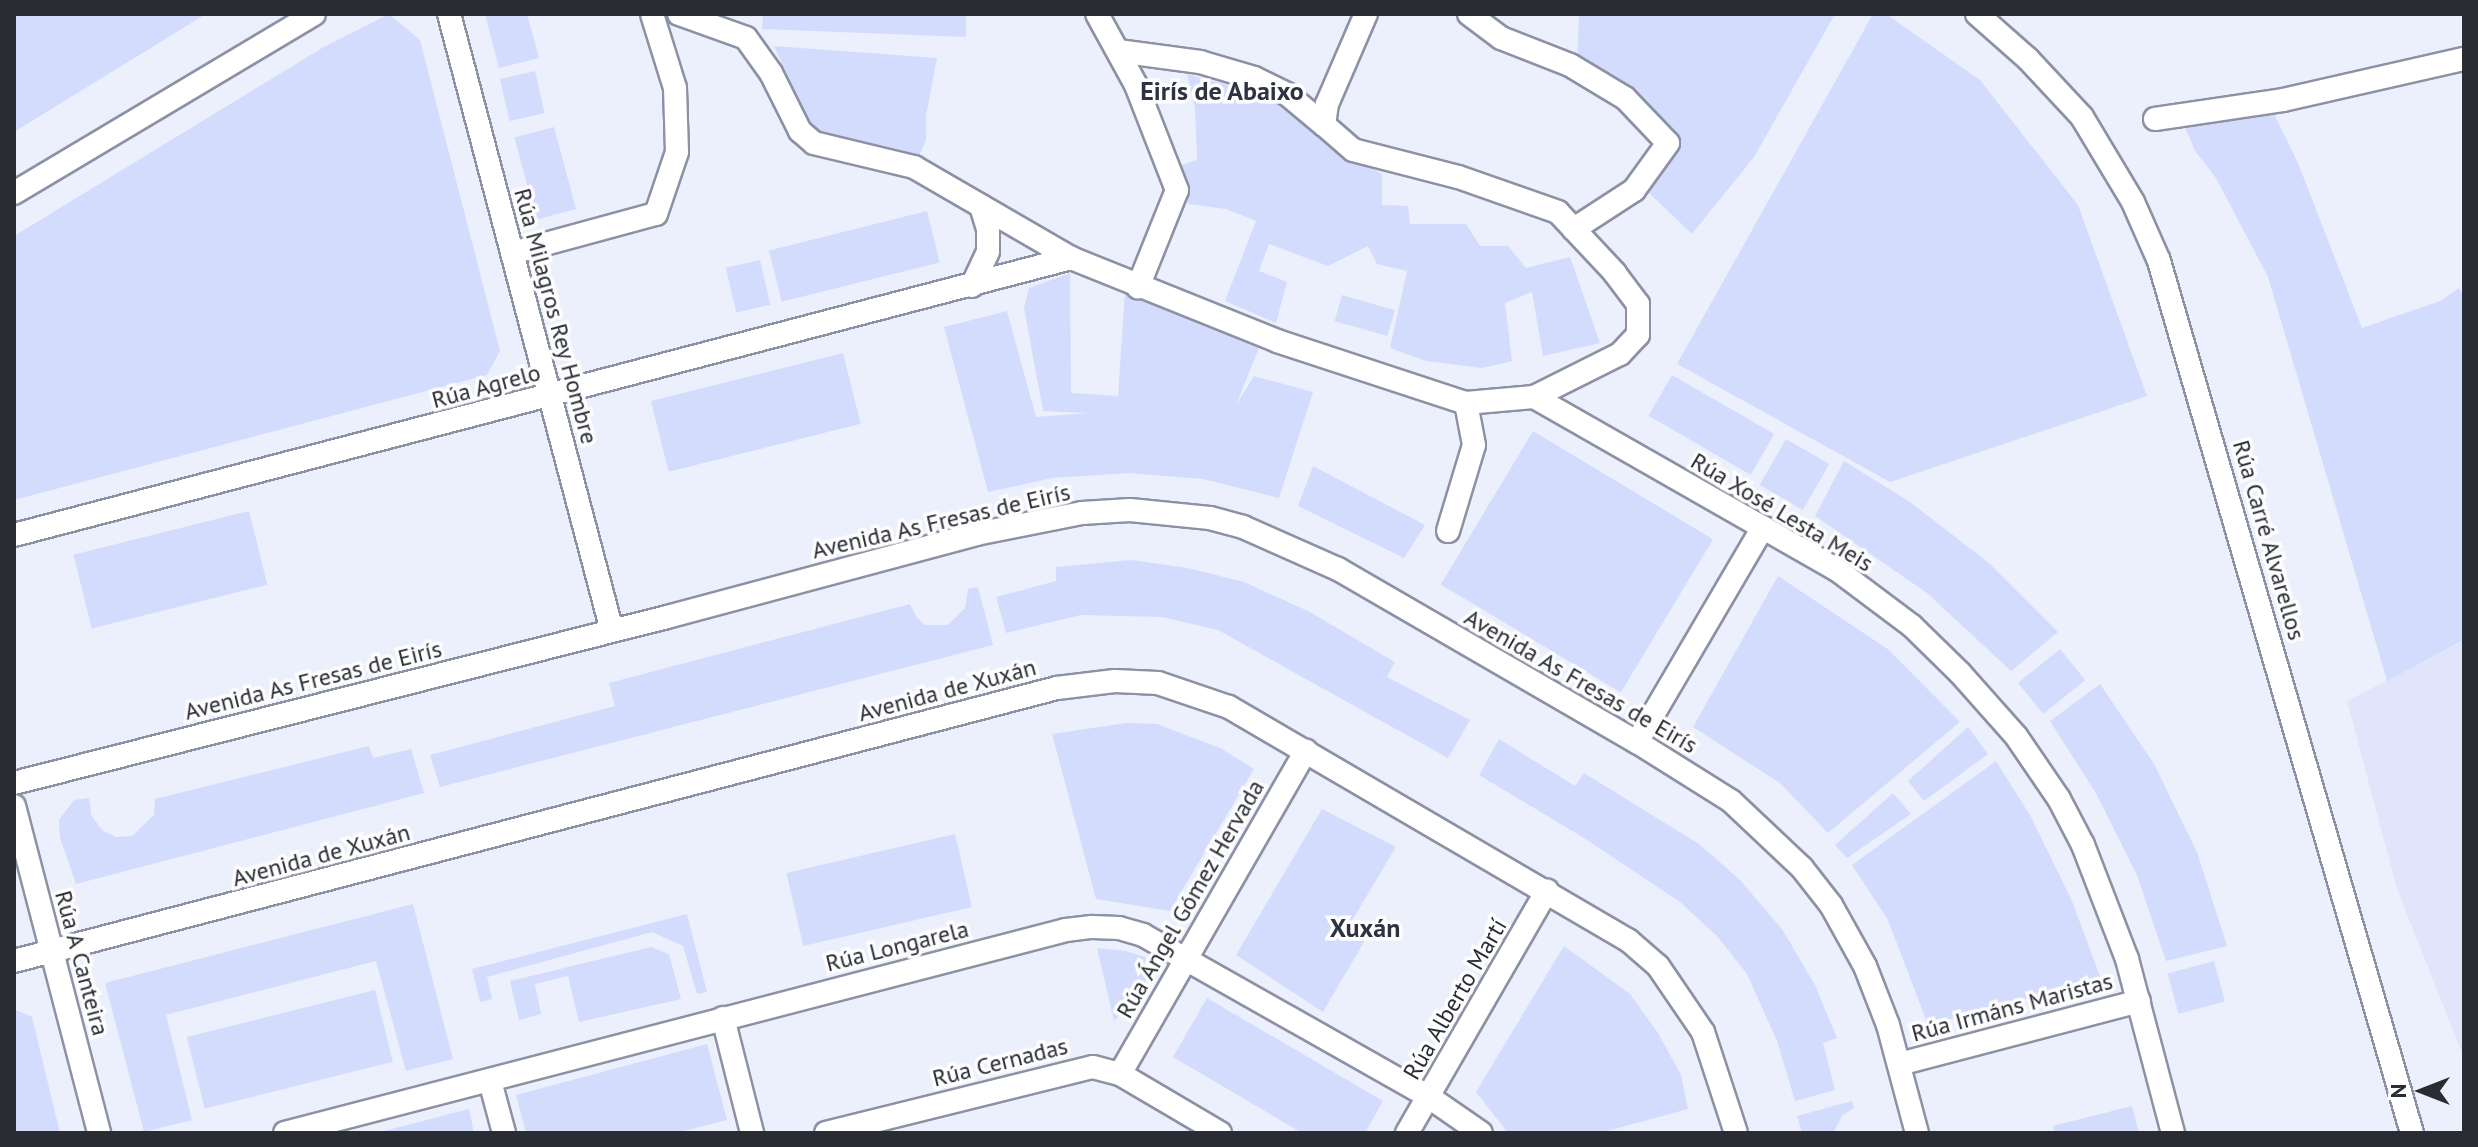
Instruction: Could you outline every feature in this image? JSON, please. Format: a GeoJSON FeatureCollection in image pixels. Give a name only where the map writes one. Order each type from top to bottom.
{"type":"FeatureCollection","features":[{"type":"Feature","properties":{"kind":"street"},"geometry":{"type":"LineString","coordinates":[[14,193],[314,14]]}},
{"type":"Feature","properties":{"kind":"street","name":"Rúa Milagros Rey Hombre"},"geometry":{"type":"LineString","coordinates":[[449,14],[612,631]]}},
{"type":"Feature","properties":{"kind":"street"},"geometry":{"type":"LineString","coordinates":[[512,253],[656,214],[677,152],[675,88],[652,14]]}},
{"type":"Feature","properties":{"kind":"street"},"geometry":{"type":"LineString","coordinates":[[679,14],[746,38],[771,73],[800,131],[814,143],[914,167],[1071,258],[1277,341],[1466,403],[1534,397],[1620,354],[1638,335],[1638,304],[1558,212],[1458,177],[1353,150],[1287,94],[1254,78],[1200,62],[1118,51]]}},
{"type":"Feature","properties":{"kind":"street"},"geometry":{"type":"LineString","coordinates":[[1097,14],[1136,85],[1177,190],[1138,287]]}},
{"type":"Feature","properties":{"kind":"street"},"geometry":{"type":"LineString","coordinates":[[1324,125],[1327,104],[1366,14]]}},
{"type":"Feature","properties":{"kind":"street"},"geometry":{"type":"LineString","coordinates":[[1469,14],[1501,38],[1570,65],[1625,98],[1668,143],[1634,190],[1574,229]]}},
{"type":"Feature","properties":{"kind":"street","name":"Rúa Carré Alvarellos"},"geometry":{"type":"LineString","coordinates":[[1977,14],[2028,59],[2082,117],[2133,202],[2159,261],[2412,1133]]}},
{"type":"Feature","properties":{"kind":"street"},"geometry":{"type":"LineString","coordinates":[[2155,119],[2283,100],[2464,59]]}},
{"type":"Feature","properties":{"kind":"street"},"geometry":{"type":"LineString","coordinates":[[972,286],[988,251],[988,229],[981,206]]}},
{"type":"Feature","properties":{"kind":"street","name":"Rúa Agrelo"},"geometry":{"type":"LineString","coordinates":[[14,535],[1071,258]]}},
{"type":"Feature","properties":{"kind":"street","name":"Rúa Xosé Lesta Meis"},"geometry":{"type":"LineString","coordinates":[[1534,397],[1836,569],[1912,626],[1960,673],[2016,736],[2059,799],[2104,894],[2139,1001],[2173,1133]]}},
{"type":"Feature","properties":{"kind":"street"},"geometry":{"type":"LineString","coordinates":[[1448,531],[1474,445],[1466,403]]}},
{"type":"Feature","properties":{"kind":"street","name":"Avenida As Fresas de Eirís"},"geometry":{"type":"LineString","coordinates":[[14,783],[612,631],[976,534],[1082,513],[1166,511],[1243,527],[1338,569],[1637,742],[1731,801],[1802,868],[1831,905],[1865,966],[1899,1064],[1917,1133]]}},
{"type":"Feature","properties":{"kind":"street"},"geometry":{"type":"LineString","coordinates":[[1637,742],[1763,527]]}},
{"type":"Feature","properties":{"kind":"street","name":"Avenida de Xuxán"},"geometry":{"type":"LineString","coordinates":[[14,961],[1068,687],[1115,681],[1158,683],[1229,707],[1628,940],[1658,966],[1703,1032],[1736,1133]]}},
{"type":"Feature","properties":{"kind":"street","name":"Rúa Ángel Gómez Hervada"},"geometry":{"type":"LineString","coordinates":[[1120,1074],[1306,751]]}},
{"type":"Feature","properties":{"kind":"street","name":"Rúa A Canteira"},"geometry":{"type":"LineString","coordinates":[[14,806],[99,1133]]}},
{"type":"Feature","properties":{"kind":"street","name":"Rúa Alberto Martí"},"geometry":{"type":"LineString","coordinates":[[1407,1133],[1547,891]]}},
{"type":"Feature","properties":{"kind":"street","name":"Rúa Longarela"},"geometry":{"type":"LineString","coordinates":[[285,1133],[1066,930],[1119,928],[1143,935],[1186,959],[1429,1097],[1481,1133]]}},
{"type":"Feature","properties":{"kind":"street","name":"Rúa Irmáns Maristas"},"geometry":{"type":"LineString","coordinates":[[1899,1064],[2139,1001]]}},
{"type":"Feature","properties":{"kind":"street"},"geometry":{"type":"LineString","coordinates":[[723,1018],[752,1133]]}},
{"type":"Feature","properties":{"kind":"street","name":"Rúa Cernadas"},"geometry":{"type":"LineString","coordinates":[[826,1133],[1058,1073],[1093,1067],[1120,1074],[1220,1133]]}},
{"type":"Feature","properties":{"kind":"street"},"geometry":{"type":"LineString","coordinates":[[490,1081],[504,1133]]}},
{"type":"Feature","properties":{"kind":"shaded area"},"geometry":{"type":"Polygon","coordinates":[[[14,14],[206,14],[14,132],[14,14]]]}},
{"type":"Feature","properties":{"kind":"shaded area"},"geometry":{"type":"Polygon","coordinates":[[[389,14],[420,40],[500,351],[487,375],[14,500],[14,236],[322,48],[389,14]]]}},
{"type":"Feature","properties":{"kind":"shaded area"},"geometry":{"type":"Polygon","coordinates":[[[485,14],[527,14],[539,58],[499,68],[485,14]]]}},
{"type":"Feature","properties":{"kind":"shaded area"},"geometry":{"type":"Polygon","coordinates":[[[763,14],[966,14],[966,37],[762,29],[763,14]]]}},
{"type":"Feature","properties":{"kind":"shaded area"},"geometry":{"type":"Polygon","coordinates":[[[1579,14],[1835,14],[1754,157],[1692,234],[1649,193],[1676,143],[1617,79],[1577,63],[1579,14]]]}},
{"type":"Feature","properties":{"kind":"shaded area"},"geometry":{"type":"Polygon","coordinates":[[[1873,14],[1886,14],[1980,80],[2078,205],[2147,396],[1890,482],[1677,364],[1873,14]]]}},
{"type":"Feature","properties":{"kind":"shaded area"},"geometry":{"type":"Polygon","coordinates":[[[774,46],[937,58],[926,116],[926,140],[919,156],[811,129],[774,46]]]}},
{"type":"Feature","properties":{"kind":"shaded area"},"geometry":{"type":"Polygon","coordinates":[[[535,71],[545,113],[510,121],[500,79],[535,71]]]}},
{"type":"Feature","properties":{"kind":"shaded area"},"geometry":{"type":"Polygon","coordinates":[[[1187,74],[1278,99],[1346,154],[1382,174],[1382,205],[1408,206],[1410,224],[1466,224],[1480,246],[1508,246],[1526,268],[1570,257],[1600,343],[1543,356],[1532,292],[1505,303],[1512,361],[1482,368],[1426,361],[1390,348],[1407,271],[1377,264],[1368,246],[1328,266],[1269,244],[1259,271],[1287,282],[1276,323],[1225,301],[1256,221],[1226,209],[1188,204],[1179,166],[1197,160],[1195,108],[1187,74]]]}},
{"type":"Feature","properties":{"kind":"shaded area"},"geometry":{"type":"Polygon","coordinates":[[[2273,112],[2298,163],[2362,328],[2440,301],[2459,288],[2464,296],[2464,640],[2387,681],[2268,277],[2216,178],[2195,151],[2184,125],[2273,112]]]}},
{"type":"Feature","properties":{"kind":"shaded area"},"geometry":{"type":"Polygon","coordinates":[[[554,127],[576,209],[536,220],[514,138],[554,127]]]}},
{"type":"Feature","properties":{"kind":"shaded area"},"geometry":{"type":"Polygon","coordinates":[[[927,211],[940,262],[782,302],[769,250],[927,211]]]}},
{"type":"Feature","properties":{"kind":"shaded area"},"geometry":{"type":"Polygon","coordinates":[[[760,260],[770,305],[736,313],[726,268],[760,260]]]}},
{"type":"Feature","properties":{"kind":"shaded area"},"geometry":{"type":"Polygon","coordinates":[[[1070,273],[1071,393],[1118,396],[1125,291],[1261,343],[1236,405],[1254,376],[1313,392],[1279,498],[1203,479],[1129,473],[1052,478],[988,492],[944,327],[1007,311],[1036,417],[1088,413],[1043,411],[1024,308],[1029,288],[1070,273]]]}},
{"type":"Feature","properties":{"kind":"shaded area"},"geometry":{"type":"Polygon","coordinates":[[[1342,295],[1395,310],[1387,336],[1335,321],[1342,295]]]}},
{"type":"Feature","properties":{"kind":"shaded area"},"geometry":{"type":"Polygon","coordinates":[[[843,353],[861,424],[669,472],[651,401],[843,353]]]}},
{"type":"Feature","properties":{"kind":"shaded area"},"geometry":{"type":"Polygon","coordinates":[[[1672,375],[1774,434],[1751,475],[1648,416],[1672,375]]]}},
{"type":"Feature","properties":{"kind":"shaded area"},"geometry":{"type":"Polygon","coordinates":[[[1533,431],[1713,539],[1621,693],[1441,584],[1533,431]]]}},
{"type":"Feature","properties":{"kind":"shaded area"},"geometry":{"type":"Polygon","coordinates":[[[1786,439],[1829,464],[1803,510],[1760,485],[1786,439]]]}},
{"type":"Feature","properties":{"kind":"shaded area"},"geometry":{"type":"Polygon","coordinates":[[[1844,461],[1910,502],[1989,563],[2058,632],[2011,671],[1927,593],[1815,516],[1844,461]]]}},
{"type":"Feature","properties":{"kind":"shaded area"},"geometry":{"type":"Polygon","coordinates":[[[1313,466],[1425,525],[1404,558],[1298,506],[1313,466]]]}},
{"type":"Feature","properties":{"kind":"shaded area"},"geometry":{"type":"Polygon","coordinates":[[[249,511],[267,585],[92,629],[73,555],[249,511]]]}},
{"type":"Feature","properties":{"kind":"shaded area"},"geometry":{"type":"Polygon","coordinates":[[[1131,560],[1188,568],[1244,582],[1308,611],[1395,662],[1387,677],[1470,720],[1448,758],[1218,630],[1162,617],[1081,615],[1006,633],[996,597],[1056,581],[1056,567],[1131,560]]]}},
{"type":"Feature","properties":{"kind":"shaded area"},"geometry":{"type":"Polygon","coordinates":[[[1778,576],[1889,650],[1960,722],[1828,833],[1780,783],[1693,727],[1778,576]]]}},
{"type":"Feature","properties":{"kind":"shaded area"},"geometry":{"type":"Polygon","coordinates":[[[978,587],[993,645],[440,787],[430,755],[615,706],[609,683],[910,604],[917,618],[925,625],[948,625],[965,608],[968,589],[978,587]]]}},
{"type":"Feature","properties":{"kind":"shaded area"},"geometry":{"type":"Polygon","coordinates":[[[2464,641],[2464,1058],[2397,889],[2347,701],[2464,641]]]}},
{"type":"Feature","properties":{"kind":"shaded area"},"geometry":{"type":"Polygon","coordinates":[[[2060,649],[2085,680],[2043,714],[2018,683],[2060,649]]]}},
{"type":"Feature","properties":{"kind":"shaded area"},"geometry":{"type":"Polygon","coordinates":[[[2100,684],[2154,764],[2197,852],[2227,946],[2166,961],[2137,875],[2097,795],[2050,721],[2100,684]]]}},
{"type":"Feature","properties":{"kind":"shaded area"},"geometry":{"type":"Polygon","coordinates":[[[1126,723],[1157,724],[1220,748],[1254,769],[1170,911],[1096,899],[1052,734],[1126,723]]]}},
{"type":"Feature","properties":{"kind":"shaded area"},"geometry":{"type":"Polygon","coordinates":[[[1968,727],[1988,754],[1924,801],[1908,781],[1968,727]]]}},
{"type":"Feature","properties":{"kind":"shaded area"},"geometry":{"type":"Polygon","coordinates":[[[1499,739],[1575,786],[1584,773],[1699,844],[1739,879],[1782,929],[1815,985],[1837,1038],[1823,1043],[1835,1090],[1795,1101],[1777,1041],[1747,974],[1717,936],[1680,902],[1584,838],[1479,775],[1499,739]]]}},
{"type":"Feature","properties":{"kind":"shaded area"},"geometry":{"type":"Polygon","coordinates":[[[369,746],[373,758],[411,749],[424,793],[76,884],[60,838],[59,820],[74,800],[89,798],[91,815],[102,830],[116,837],[132,836],[154,815],[155,799],[369,746]]]}},
{"type":"Feature","properties":{"kind":"shaded area"},"geometry":{"type":"Polygon","coordinates":[[[1996,761],[2031,817],[2072,901],[2101,979],[1928,1025],[1888,920],[1852,865],[1996,761]]]}},
{"type":"Feature","properties":{"kind":"shaded area"},"geometry":{"type":"Polygon","coordinates":[[[1893,793],[1911,814],[1847,858],[1835,845],[1893,793]]]}},
{"type":"Feature","properties":{"kind":"shaded area"},"geometry":{"type":"Polygon","coordinates":[[[1322,809],[1396,847],[1350,924],[1368,935],[1323,1012],[1236,955],[1322,809]]]}},
{"type":"Feature","properties":{"kind":"shaded area"},"geometry":{"type":"Polygon","coordinates":[[[955,834],[972,907],[803,946],[786,873],[955,834]]]}},
{"type":"Feature","properties":{"kind":"shaded area"},"geometry":{"type":"Polygon","coordinates":[[[413,904],[453,1059],[406,1071],[376,961],[166,1015],[192,1120],[144,1132],[105,983],[413,904]]]}},
{"type":"Feature","properties":{"kind":"shaded area"},"geometry":{"type":"Polygon","coordinates":[[[687,914],[707,992],[697,994],[683,946],[652,932],[487,977],[492,999],[480,1002],[472,969],[687,914]]]}},
{"type":"Feature","properties":{"kind":"shaded area"},"geometry":{"type":"Polygon","coordinates":[[[1564,946],[1630,994],[1658,1033],[1681,1075],[1688,1109],[1600,1133],[1508,1133],[1476,1092],[1564,946]]]}},
{"type":"Feature","properties":{"kind":"shaded area"},"geometry":{"type":"Polygon","coordinates":[[[651,947],[669,954],[681,999],[579,1022],[568,976],[535,984],[541,1014],[519,1020],[510,981],[651,947]]]}},
{"type":"Feature","properties":{"kind":"shaded area"},"geometry":{"type":"Polygon","coordinates":[[[1097,948],[1145,957],[1150,974],[1138,996],[1114,1021],[1097,948]]]}},
{"type":"Feature","properties":{"kind":"shaded area"},"geometry":{"type":"Polygon","coordinates":[[[2214,961],[2225,1002],[2179,1014],[2168,973],[2214,961]]]}},
{"type":"Feature","properties":{"kind":"shaded area"},"geometry":{"type":"Polygon","coordinates":[[[375,990],[393,1062],[205,1109],[187,1037],[375,990]]]}},
{"type":"Feature","properties":{"kind":"shaded area"},"geometry":{"type":"Polygon","coordinates":[[[1207,998],[1383,1101],[1365,1133],[1302,1133],[1173,1057],[1207,998]]]}},
{"type":"Feature","properties":{"kind":"shaded area"},"geometry":{"type":"Polygon","coordinates":[[[14,1009],[32,1017],[60,1133],[14,1133],[14,1009]]]}},
{"type":"Feature","properties":{"kind":"shaded area"},"geometry":{"type":"Polygon","coordinates":[[[707,1044],[727,1120],[676,1133],[526,1133],[516,1095],[707,1044]]]}},
{"type":"Feature","properties":{"kind":"shaded area"},"geometry":{"type":"Polygon","coordinates":[[[1852,1101],[1854,1108],[1842,1116],[1833,1133],[1802,1133],[1797,1116],[1852,1101]]]}},
{"type":"Feature","properties":{"kind":"shaded area"},"geometry":{"type":"Polygon","coordinates":[[[2132,1106],[2139,1133],[2055,1133],[2053,1126],[2132,1106]]]}},
{"type":"Feature","properties":{"kind":"shaded area"},"geometry":{"type":"Polygon","coordinates":[[[469,1109],[474,1133],[376,1133],[469,1109]]]}},
{"type":"Feature","properties":{"kind":"district","name":"Eirís de Abaixo"},"geometry":{"type":"Point","coordinates":[1222,91]}},
{"type":"Feature","properties":{"kind":"district","name":"Xuxán"},"geometry":{"type":"Point","coordinates":[1365,928]}}]}
